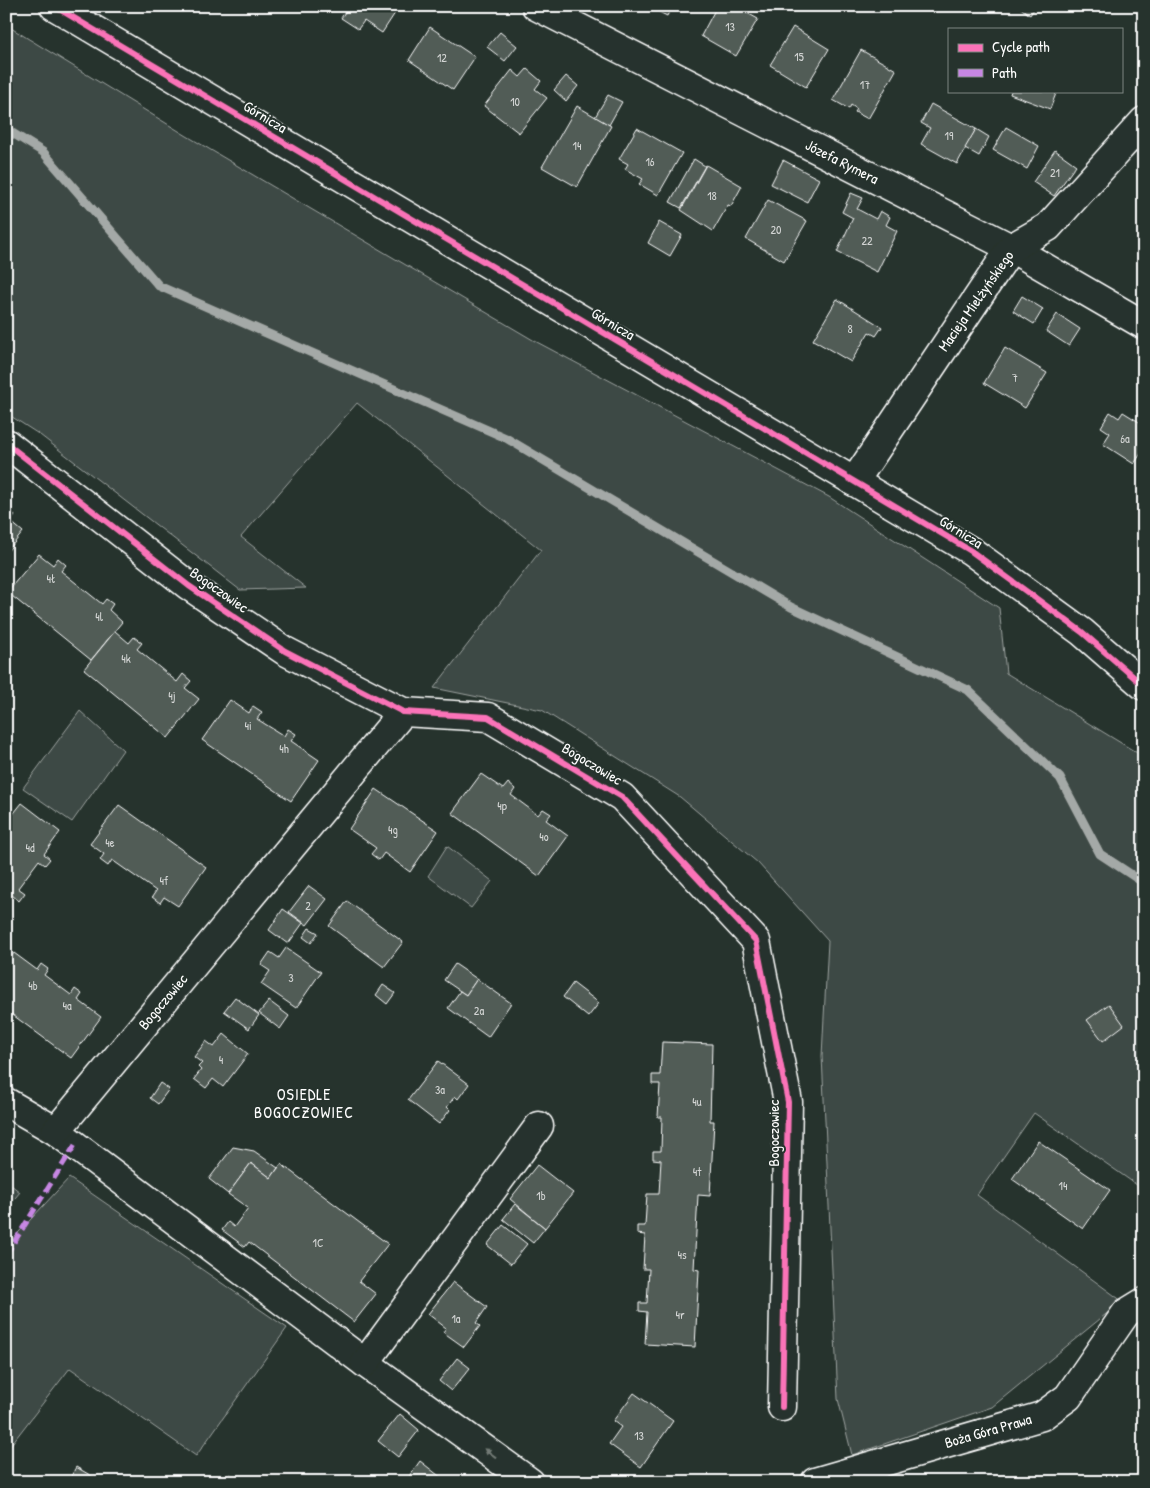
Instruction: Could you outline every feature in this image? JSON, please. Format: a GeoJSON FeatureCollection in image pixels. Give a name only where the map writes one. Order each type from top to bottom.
{"type":"FeatureCollection","features":[{"type":"Feature","properties":{"kind":"street","name":"Górnicza"},"geometry":{"type":"LineString","coordinates":[[54,6],[971,551],[1082,632],[1144,686]]}},
{"type":"Feature","properties":{"kind":"street","name":"Józefa Rymera"},"geometry":{"type":"LineString","coordinates":[[536,6],[1012,248],[1144,325]]}},
{"type":"Feature","properties":{"kind":"street","name":"Macieja Mielżyńskiego"},"geometry":{"type":"LineString","coordinates":[[854,482],[1012,248],[1048,227],[1144,121]]}},
{"type":"Feature","properties":{"kind":"street","name":"Bogoczowiec"},"geometry":{"type":"LineString","coordinates":[[6,443],[189,586],[285,651],[403,712],[488,717],[622,797],[756,941],[788,1102],[782,1407]]}},
{"type":"Feature","properties":{"kind":"street","name":"Bogoczowiec"},"geometry":{"type":"LineString","coordinates":[[56,1131],[403,712]]}},
{"type":"Feature","properties":{"kind":"street"},"geometry":{"type":"LineString","coordinates":[[6,1102],[56,1131],[365,1363],[530,1482]]}},
{"type":"Feature","properties":{"kind":"street"},"geometry":{"type":"LineString","coordinates":[[365,1363],[539,1126]]}},
{"type":"Feature","properties":{"kind":"street","name":"Boża Góra Prawa"},"geometry":{"type":"LineString","coordinates":[[815,1482],[1042,1416],[1068,1396],[1126,1313],[1144,1302]]}},
{"type":"Feature","properties":{"kind":"shaded area"},"geometry":{"type":"Polygon","coordinates":[[[6,25],[187,136],[533,340],[829,497],[999,608],[1006,673],[1144,757],[1144,1190],[1034,1113],[977,1195],[1122,1301],[992,1407],[852,1455],[838,1399],[822,1056],[828,941],[758,863],[680,797],[542,710],[434,688],[541,550],[357,403],[241,537],[306,588],[240,590],[40,435],[6,413],[6,25]]]}},
{"type":"Feature","properties":{"kind":"shaded area"},"geometry":{"type":"Polygon","coordinates":[[[80,711],[123,750],[72,822],[23,788],[80,711]]]}},
{"type":"Feature","properties":{"kind":"shaded area"},"geometry":{"type":"Polygon","coordinates":[[[447,846],[492,881],[471,908],[428,876],[447,846]]]}},
{"type":"Feature","properties":{"kind":"shaded area"},"geometry":{"type":"Polygon","coordinates":[[[69,1178],[287,1328],[196,1456],[70,1368],[6,1451],[6,1246],[69,1178]]]}},
{"type":"Feature","properties":{"kind":"shaded area"},"geometry":{"type":"Polygon","coordinates":[[[6,1181],[20,1192],[6,1209],[6,1181]]]}},
{"type":"Feature","properties":{"kind":"building"},"geometry":{"type":"Polygon","coordinates":[[[349,6],[399,7],[382,33],[364,21],[358,29],[341,18],[349,6]]]}},
{"type":"Feature","properties":{"kind":"building"},"geometry":{"type":"Polygon","coordinates":[[[647,6],[672,6],[667,16],[647,6]]]}},
{"type":"Feature","properties":{"kind":"building"},"geometry":{"type":"Polygon","coordinates":[[[717,6],[742,6],[740,9],[758,19],[736,56],[701,36],[717,6]]]}},
{"type":"Feature","properties":{"kind":"building"},"geometry":{"type":"Polygon","coordinates":[[[1018,6],[1036,6],[1030,15],[1018,6]]]}},
{"type":"Feature","properties":{"kind":"building"},"geometry":{"type":"Polygon","coordinates":[[[430,27],[475,57],[453,90],[409,60],[430,27]]]}},
{"type":"Feature","properties":{"kind":"building"},"geometry":{"type":"Polygon","coordinates":[[[793,27],[829,49],[806,87],[770,65],[793,27]]]}},
{"type":"Feature","properties":{"kind":"building"},"geometry":{"type":"Polygon","coordinates":[[[500,32],[517,46],[505,61],[487,47],[500,32]]]}},
{"type":"Feature","properties":{"kind":"building"},"geometry":{"type":"Polygon","coordinates":[[[861,50],[896,70],[868,119],[855,112],[857,109],[851,105],[849,109],[833,100],[861,50]]]}},
{"type":"Feature","properties":{"kind":"building"},"geometry":{"type":"Polygon","coordinates":[[[527,69],[541,81],[535,89],[547,98],[519,133],[484,106],[512,70],[520,77],[527,69]]]}},
{"type":"Feature","properties":{"kind":"building"},"geometry":{"type":"Polygon","coordinates":[[[566,76],[578,86],[566,101],[554,90],[566,76]]]}},
{"type":"Feature","properties":{"kind":"building"},"geometry":{"type":"Polygon","coordinates":[[[1011,92],[1057,92],[1050,109],[1010,94],[1011,92]]]}},
{"type":"Feature","properties":{"kind":"building"},"geometry":{"type":"Polygon","coordinates":[[[608,95],[622,102],[609,125],[595,117],[608,95]]]}},
{"type":"Feature","properties":{"kind":"building"},"geometry":{"type":"Polygon","coordinates":[[[931,104],[976,129],[957,164],[921,144],[930,128],[921,123],[931,104]]]}},
{"type":"Feature","properties":{"kind":"building"},"geometry":{"type":"Polygon","coordinates":[[[577,106],[611,126],[577,187],[542,167],[577,106]]]}},
{"type":"Feature","properties":{"kind":"building"},"geometry":{"type":"Polygon","coordinates":[[[1006,127],[1039,146],[1027,169],[993,150],[1006,127]]]}},
{"type":"Feature","properties":{"kind":"building"},"geometry":{"type":"Polygon","coordinates":[[[637,128],[682,153],[658,195],[639,184],[643,179],[625,169],[628,164],[619,159],[637,128]]]}},
{"type":"Feature","properties":{"kind":"building"},"geometry":{"type":"Polygon","coordinates":[[[976,129],[989,137],[979,156],[965,148],[976,129]]]}},
{"type":"Feature","properties":{"kind":"building"},"geometry":{"type":"Polygon","coordinates":[[[1055,150],[1076,165],[1054,196],[1033,182],[1055,150]]]}},
{"type":"Feature","properties":{"kind":"building"},"geometry":{"type":"Polygon","coordinates":[[[694,159],[705,166],[681,208],[670,202],[694,159]]]}},
{"type":"Feature","properties":{"kind":"building"},"geometry":{"type":"Polygon","coordinates":[[[783,160],[819,179],[807,202],[771,184],[783,160]]]}},
{"type":"Feature","properties":{"kind":"building"},"geometry":{"type":"Polygon","coordinates":[[[706,165],[742,186],[731,206],[728,205],[713,231],[681,210],[706,165]]]}},
{"type":"Feature","properties":{"kind":"building"},"geometry":{"type":"Polygon","coordinates":[[[851,193],[863,198],[857,209],[876,219],[880,211],[890,217],[886,225],[897,231],[877,272],[837,252],[853,218],[842,212],[851,193]]]}},
{"type":"Feature","properties":{"kind":"building"},"geometry":{"type":"Polygon","coordinates":[[[768,200],[807,221],[784,261],[746,239],[768,200]]]}},
{"type":"Feature","properties":{"kind":"building"},"geometry":{"type":"Polygon","coordinates":[[[659,222],[682,235],[670,256],[648,243],[659,222]]]}},
{"type":"Feature","properties":{"kind":"building"},"geometry":{"type":"Polygon","coordinates":[[[1022,296],[1043,309],[1034,324],[1013,311],[1022,296]]]}},
{"type":"Feature","properties":{"kind":"building"},"geometry":{"type":"Polygon","coordinates":[[[837,299],[882,327],[876,336],[869,332],[851,362],[813,340],[837,299]]]}},
{"type":"Feature","properties":{"kind":"building"},"geometry":{"type":"Polygon","coordinates":[[[1057,314],[1080,329],[1069,346],[1046,331],[1057,314]]]}},
{"type":"Feature","properties":{"kind":"building"},"geometry":{"type":"Polygon","coordinates":[[[1005,348],[1047,373],[1025,408],[984,383],[1005,348]]]}},
{"type":"Feature","properties":{"kind":"building"},"geometry":{"type":"Polygon","coordinates":[[[1110,412],[1119,418],[1123,412],[1144,425],[1144,449],[1134,464],[1103,444],[1110,433],[1101,427],[1110,412]]]}},
{"type":"Feature","properties":{"kind":"building"},"geometry":{"type":"Polygon","coordinates":[[[9,509],[15,515],[10,521],[23,532],[6,553],[6,512],[9,509]]]}},
{"type":"Feature","properties":{"kind":"building"},"geometry":{"type":"Polygon","coordinates":[[[39,554],[53,565],[58,558],[66,565],[61,571],[102,604],[106,599],[113,604],[109,610],[122,622],[91,660],[7,592],[39,554]]]}},
{"type":"Feature","properties":{"kind":"building"},"geometry":{"type":"Polygon","coordinates":[[[115,631],[129,643],[134,637],[142,643],[137,649],[177,682],[183,674],[191,681],[185,688],[199,699],[168,738],[84,669],[115,631]]]}},
{"type":"Feature","properties":{"kind":"building"},"geometry":{"type":"Polygon","coordinates":[[[230,700],[249,713],[253,706],[262,712],[257,719],[284,736],[288,729],[296,734],[291,741],[319,760],[291,801],[202,740],[230,700]]]}},
{"type":"Feature","properties":{"kind":"building"},"geometry":{"type":"Polygon","coordinates":[[[481,774],[503,789],[508,783],[515,789],[511,795],[538,815],[543,809],[551,814],[546,820],[568,836],[539,876],[452,813],[481,774]]]}},
{"type":"Feature","properties":{"kind":"building"},"geometry":{"type":"Polygon","coordinates":[[[376,789],[438,831],[410,872],[384,853],[379,860],[371,854],[376,848],[349,829],[376,789]]]}},
{"type":"Feature","properties":{"kind":"building"},"geometry":{"type":"Polygon","coordinates":[[[22,803],[60,832],[44,854],[50,859],[45,865],[39,860],[18,888],[25,893],[19,901],[12,895],[6,903],[6,823],[22,803]]]}},
{"type":"Feature","properties":{"kind":"building"},"geometry":{"type":"Polygon","coordinates":[[[119,805],[206,867],[178,906],[164,897],[160,903],[152,897],[156,891],[112,860],[108,866],[100,860],[104,854],[90,844],[119,805]]]}},
{"type":"Feature","properties":{"kind":"building"},"geometry":{"type":"Polygon","coordinates":[[[309,886],[327,899],[307,925],[289,912],[309,886]]]}},
{"type":"Feature","properties":{"kind":"building"},"geometry":{"type":"Polygon","coordinates":[[[347,901],[403,942],[384,967],[329,926],[347,901]]]}},
{"type":"Feature","properties":{"kind":"building"},"geometry":{"type":"Polygon","coordinates":[[[283,909],[303,923],[288,944],[269,930],[283,909]]]}},
{"type":"Feature","properties":{"kind":"building"},"geometry":{"type":"Polygon","coordinates":[[[309,928],[318,933],[311,943],[303,937],[309,928]]]}},
{"type":"Feature","properties":{"kind":"building"},"geometry":{"type":"Polygon","coordinates":[[[286,948],[321,972],[296,1008],[261,984],[270,971],[261,965],[270,952],[279,958],[286,948]]]}},
{"type":"Feature","properties":{"kind":"building"},"geometry":{"type":"Polygon","coordinates":[[[14,953],[37,970],[41,964],[48,969],[44,975],[71,995],[75,989],[82,994],[78,1000],[101,1017],[71,1058],[6,1010],[6,963],[14,953]]]}},
{"type":"Feature","properties":{"kind":"building"},"geometry":{"type":"Polygon","coordinates":[[[455,964],[477,979],[466,995],[444,980],[455,964]]]}},
{"type":"Feature","properties":{"kind":"building"},"geometry":{"type":"Polygon","coordinates":[[[477,979],[511,1003],[488,1037],[448,1008],[460,991],[466,995],[477,979]]]}},
{"type":"Feature","properties":{"kind":"building"},"geometry":{"type":"Polygon","coordinates":[[[573,983],[599,1003],[588,1017],[563,997],[573,983]]]}},
{"type":"Feature","properties":{"kind":"building"},"geometry":{"type":"Polygon","coordinates":[[[383,985],[395,993],[387,1004],[376,995],[383,985]]]}},
{"type":"Feature","properties":{"kind":"building"},"geometry":{"type":"Polygon","coordinates":[[[235,997],[259,1015],[249,1029],[224,1011],[235,997]]]}},
{"type":"Feature","properties":{"kind":"building"},"geometry":{"type":"Polygon","coordinates":[[[269,1001],[289,1016],[280,1029],[259,1013],[269,1001]]]}},
{"type":"Feature","properties":{"kind":"building"},"geometry":{"type":"Polygon","coordinates":[[[1109,1004],[1124,1025],[1103,1041],[1087,1020],[1109,1004]]]}},
{"type":"Feature","properties":{"kind":"building"},"geometry":{"type":"Polygon","coordinates":[[[224,1034],[248,1054],[223,1087],[213,1079],[206,1088],[194,1079],[201,1070],[198,1067],[202,1063],[194,1057],[206,1041],[214,1047],[224,1034]]]}},
{"type":"Feature","properties":{"kind":"building"},"geometry":{"type":"Polygon","coordinates":[[[662,1042],[712,1044],[710,1121],[714,1121],[710,1196],[698,1195],[694,1269],[699,1270],[695,1347],[645,1344],[647,1312],[639,1311],[639,1303],[647,1303],[649,1269],[643,1269],[645,1235],[637,1234],[637,1226],[645,1226],[647,1194],[659,1194],[661,1160],[653,1159],[653,1151],[661,1151],[662,1117],[658,1117],[660,1084],[652,1084],[652,1075],[660,1075],[662,1042]]]}},
{"type":"Feature","properties":{"kind":"building"},"geometry":{"type":"Polygon","coordinates":[[[438,1061],[469,1084],[458,1099],[455,1096],[447,1107],[450,1110],[439,1124],[408,1100],[438,1061]]]}},
{"type":"Feature","properties":{"kind":"building"},"geometry":{"type":"Polygon","coordinates":[[[160,1083],[169,1089],[158,1104],[150,1098],[160,1083]]]}},
{"type":"Feature","properties":{"kind":"building"},"geometry":{"type":"Polygon","coordinates":[[[1038,1141],[1110,1190],[1083,1229],[1012,1179],[1038,1141]]]}},
{"type":"Feature","properties":{"kind":"building"},"geometry":{"type":"Polygon","coordinates":[[[233,1147],[254,1151],[278,1168],[271,1178],[251,1163],[228,1194],[209,1179],[233,1147]]]}},
{"type":"Feature","properties":{"kind":"building"},"geometry":{"type":"Polygon","coordinates":[[[251,1163],[271,1178],[281,1164],[388,1244],[359,1281],[376,1294],[354,1322],[249,1242],[245,1247],[222,1230],[228,1222],[234,1227],[248,1208],[228,1194],[251,1163]]]}},
{"type":"Feature","properties":{"kind":"building"},"geometry":{"type":"Polygon","coordinates":[[[537,1165],[573,1193],[545,1228],[510,1199],[537,1165]]]}},
{"type":"Feature","properties":{"kind":"building"},"geometry":{"type":"Polygon","coordinates":[[[515,1204],[545,1228],[533,1243],[503,1219],[515,1204]]]}},
{"type":"Feature","properties":{"kind":"building"},"geometry":{"type":"Polygon","coordinates":[[[503,1225],[527,1244],[511,1264],[487,1245],[503,1225]]]}},
{"type":"Feature","properties":{"kind":"building"},"geometry":{"type":"Polygon","coordinates":[[[453,1282],[487,1307],[476,1323],[480,1326],[464,1347],[443,1332],[446,1328],[428,1314],[453,1282]]]}},
{"type":"Feature","properties":{"kind":"building"},"geometry":{"type":"Polygon","coordinates":[[[457,1358],[470,1368],[451,1391],[439,1381],[457,1358]]]}},
{"type":"Feature","properties":{"kind":"building"},"geometry":{"type":"Polygon","coordinates":[[[634,1393],[673,1421],[641,1467],[609,1444],[621,1427],[613,1421],[634,1393]]]}},
{"type":"Feature","properties":{"kind":"building"},"geometry":{"type":"Polygon","coordinates":[[[400,1414],[419,1430],[398,1457],[378,1441],[400,1414]]]}},
{"type":"Feature","properties":{"kind":"building"},"geometry":{"type":"Polygon","coordinates":[[[420,1461],[443,1479],[441,1482],[405,1482],[420,1461]]]}},
{"type":"Feature","properties":{"kind":"building"},"geometry":{"type":"Polygon","coordinates":[[[76,1467],[102,1482],[68,1482],[76,1467]]]}},
{"type":"Feature","properties":{"kind":"building"},"geometry":{"type":"Polygon","coordinates":[[[230,1474],[245,1482],[226,1482],[230,1474]]]}},
{"type":"Feature","properties":{"kind":"waterway"},"geometry":{"type":"LineString","coordinates":[[6,129],[43,152],[159,286],[506,438],[791,607],[968,690],[1060,778],[1100,854],[1144,883]]}},
{"type":"Feature","properties":{"kind":"marked path"},"geometry":{"type":"LineString","coordinates":[[6,1255],[75,1145]]}},
{"type":"Feature","properties":{"kind":"cycle path"},"geometry":{"type":"LineString","coordinates":[[54,6],[971,551],[1082,632],[1144,686]]}},
{"type":"Feature","properties":{"kind":"cycle path"},"geometry":{"type":"LineString","coordinates":[[6,443],[189,586],[285,651],[403,712],[488,717],[622,797],[756,941],[788,1102],[782,1407]]}},
{"type":"Feature","properties":{"kind":"district","name":"OSIEDLE BOGOCZOWIEC"},"geometry":{"type":"Point","coordinates":[304,1103]}}]}
